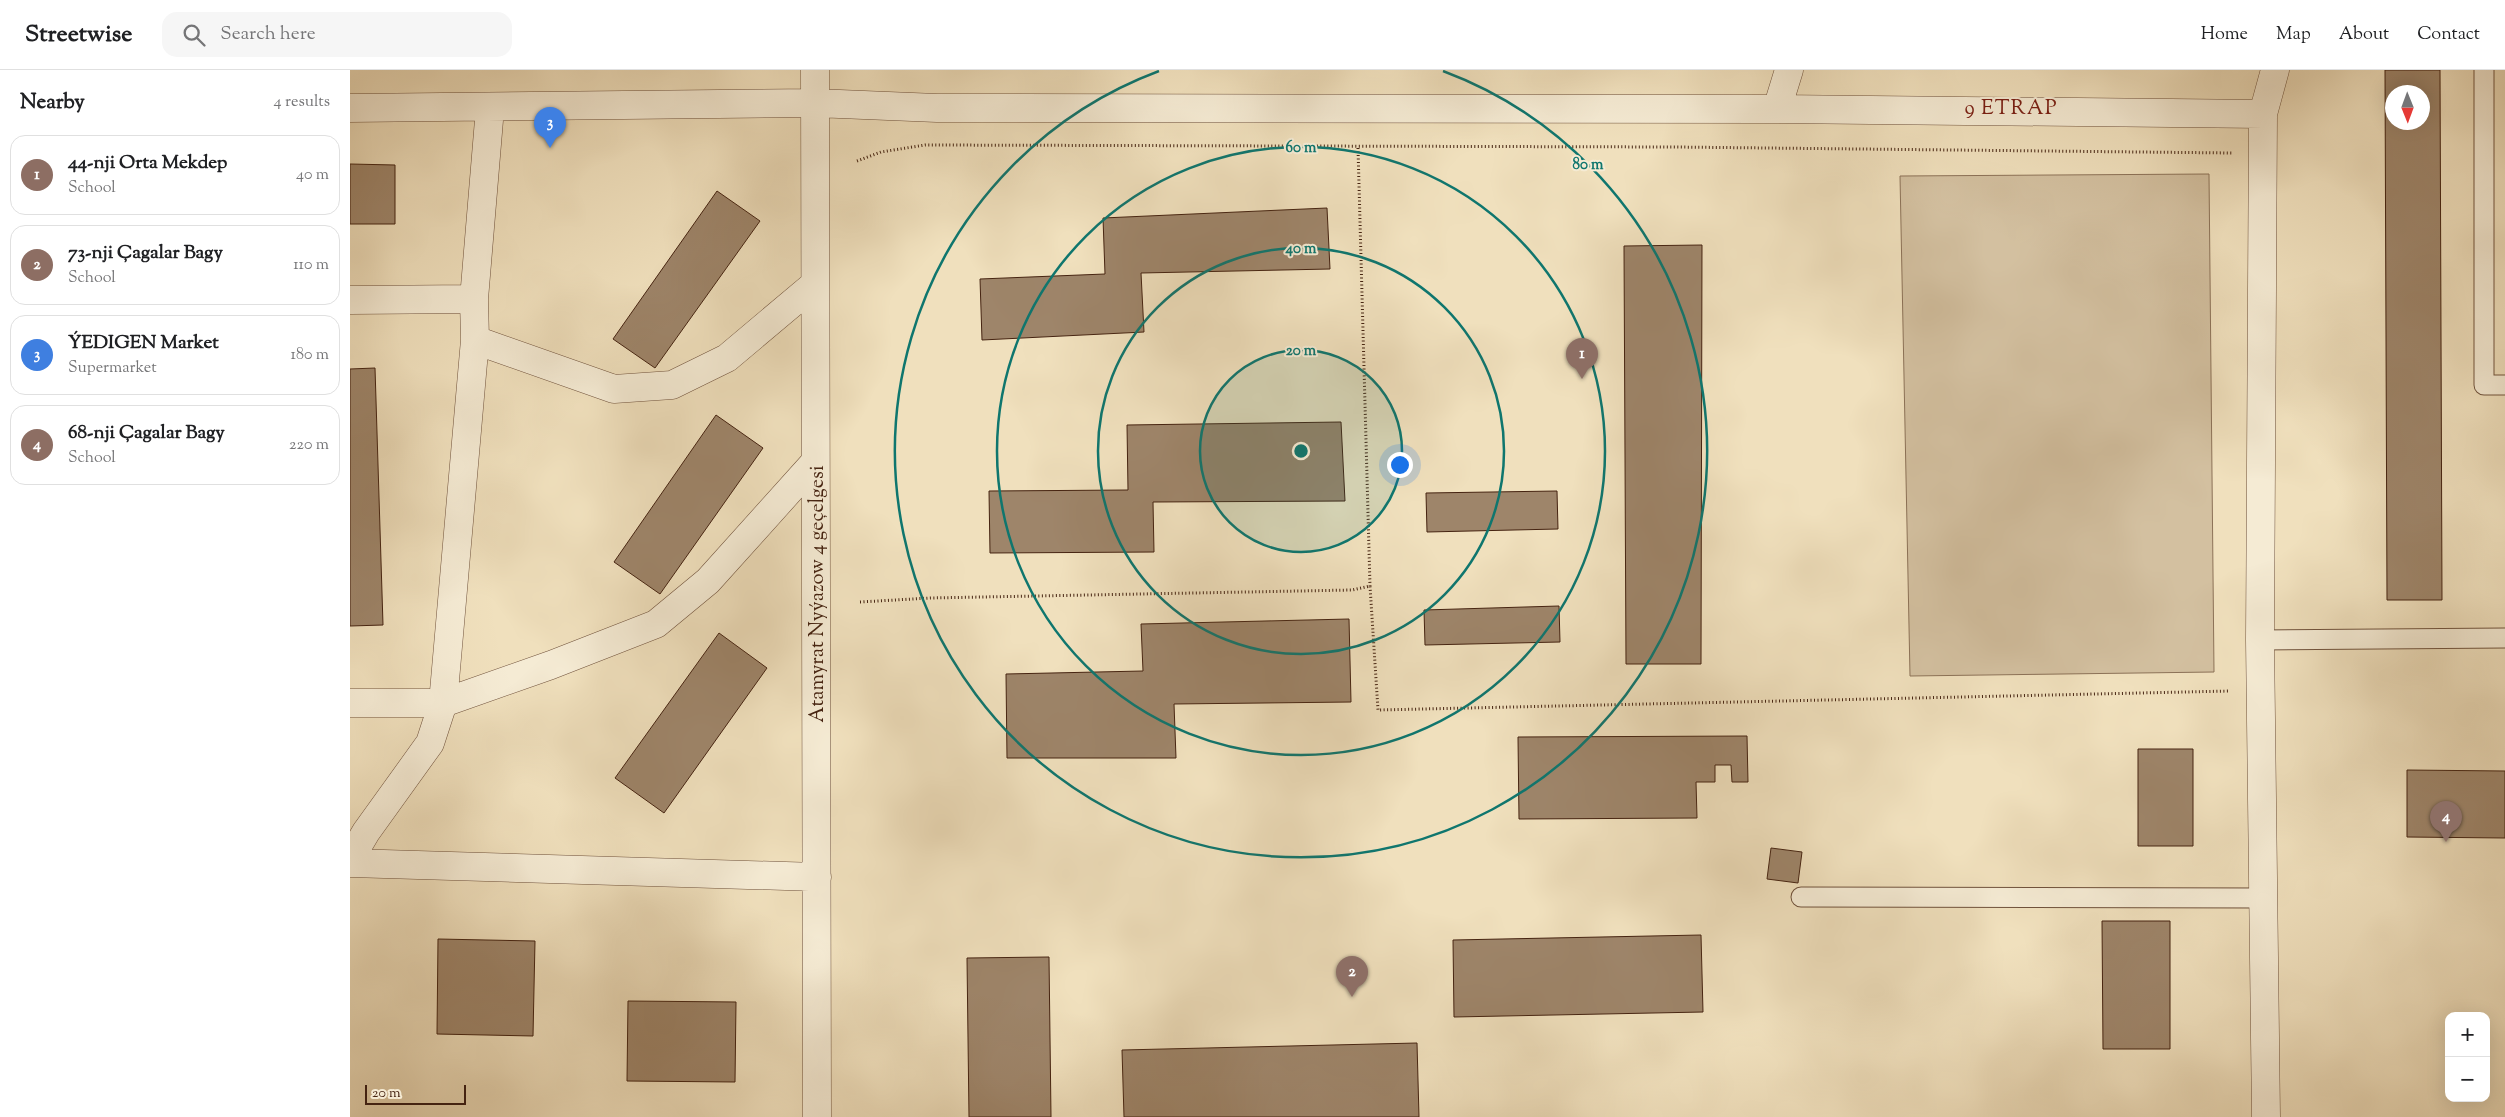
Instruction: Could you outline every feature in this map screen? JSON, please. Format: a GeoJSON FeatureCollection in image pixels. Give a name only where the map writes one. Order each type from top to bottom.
{"type":"FeatureCollection","features":[{"type":"Feature","properties":{"kind":"street","name":"Atamyrat Nyýazow 4 geçelgesi"},"geometry":{"type":"LineString","coordinates":[[814,70],[817,1117]]}},
{"type":"Feature","properties":{"kind":"street"},"geometry":{"type":"LineString","coordinates":[[1777,109],[1789,70]]}},
{"type":"Feature","properties":{"kind":"street"},"geometry":{"type":"LineString","coordinates":[[2266,1117],[2260,690],[2263,114],[2275,70]]}},
{"type":"Feature","properties":{"kind":"street"},"geometry":{"type":"LineString","coordinates":[[350,108],[490,108],[815,103],[937,108],[1777,109],[2263,114]]}},
{"type":"Feature","properties":{"kind":"street"},"geometry":{"type":"LineString","coordinates":[[490,108],[474,299],[475,340],[443,703],[430,743],[366,832],[350,861],[817,877]]}},
{"type":"Feature","properties":{"kind":"street"},"geometry":{"type":"LineString","coordinates":[[475,340],[614,389],[672,385],[727,358],[815,284]]}},
{"type":"Feature","properties":{"kind":"street"},"geometry":{"type":"LineString","coordinates":[[350,300],[474,299]]}},
{"type":"Feature","properties":{"kind":"street"},"geometry":{"type":"LineString","coordinates":[[350,703],[443,703],[552,665],[656,624],[708,581],[815,462]]}},
{"type":"Feature","properties":{"kind":"lane"},"geometry":{"type":"LineString","coordinates":[[2484,70],[2484,385],[2505,385]]}},
{"type":"Feature","properties":{"kind":"lane"},"geometry":{"type":"LineString","coordinates":[[2260,640],[2505,638]]}},
{"type":"Feature","properties":{"kind":"lane"},"geometry":{"type":"LineString","coordinates":[[1801,897],[2262,898]]}},
{"type":"Feature","properties":{"kind":"path"},"geometry":{"type":"LineString","coordinates":[[857,161],[881,152],[925,145],[1358,148],[1674,147],[2242,153]]}},
{"type":"Feature","properties":{"kind":"path"},"geometry":{"type":"LineString","coordinates":[[1358,148],[1370,586],[1378,710],[2260,690]]}},
{"type":"Feature","properties":{"kind":"path"},"geometry":{"type":"LineString","coordinates":[[860,602],[930,598],[1352,590],[1370,586]]}},
{"type":"Feature","properties":{"kind":"shaded area"},"geometry":{"type":"Polygon","coordinates":[[[2209,174],[2214,672],[1910,676],[1900,176],[2209,174]]]}},
{"type":"Feature","properties":{"kind":"building"},"geometry":{"type":"Polygon","coordinates":[[[2385,70],[2440,70],[2442,600],[2387,600],[2385,130],[2430,130],[2430,85],[2385,85],[2385,70]]]}},
{"type":"Feature","properties":{"kind":"building"},"geometry":{"type":"Polygon","coordinates":[[[350,164],[395,165],[395,224],[350,224],[350,164]]]}},
{"type":"Feature","properties":{"kind":"building"},"geometry":{"type":"Polygon","coordinates":[[[717,191],[760,221],[655,368],[613,339],[717,191]]]}},
{"type":"Feature","properties":{"kind":"building"},"geometry":{"type":"Polygon","coordinates":[[[1327,208],[1330,269],[1141,273],[1144,332],[982,340],[980,279],[1105,274],[1103,218],[1327,208]]]}},
{"type":"Feature","properties":{"kind":"building"},"geometry":{"type":"Polygon","coordinates":[[[1702,245],[1701,664],[1626,664],[1624,246],[1702,245]]]}},
{"type":"Feature","properties":{"kind":"building"},"geometry":{"type":"Polygon","coordinates":[[[375,368],[383,625],[350,626],[350,369],[375,368]]]}},
{"type":"Feature","properties":{"kind":"building"},"geometry":{"type":"Polygon","coordinates":[[[716,415],[763,448],[660,594],[614,562],[716,415]]]}},
{"type":"Feature","properties":{"kind":"building"},"geometry":{"type":"Polygon","coordinates":[[[1341,422],[1345,501],[1153,502],[1154,552],[990,553],[989,491],[1128,490],[1127,425],[1341,422]]]}},
{"type":"Feature","properties":{"kind":"building"},"geometry":{"type":"Polygon","coordinates":[[[1557,491],[1558,529],[1427,532],[1426,493],[1557,491]]]}},
{"type":"Feature","properties":{"kind":"building"},"geometry":{"type":"Polygon","coordinates":[[[1559,606],[1560,642],[1425,645],[1424,610],[1559,606]]]}},
{"type":"Feature","properties":{"kind":"building"},"geometry":{"type":"Polygon","coordinates":[[[1349,619],[1351,702],[1174,704],[1176,758],[1007,758],[1006,674],[1143,671],[1141,624],[1349,619]]]}},
{"type":"Feature","properties":{"kind":"building"},"geometry":{"type":"Polygon","coordinates":[[[719,633],[767,668],[664,813],[615,778],[719,633]]]}},
{"type":"Feature","properties":{"kind":"building"},"geometry":{"type":"Polygon","coordinates":[[[1747,736],[1748,782],[1732,782],[1731,765],[1715,765],[1715,782],[1696,782],[1697,818],[1519,819],[1518,737],[1747,736]]]}},
{"type":"Feature","properties":{"kind":"building"},"geometry":{"type":"Polygon","coordinates":[[[2138,749],[2193,749],[2193,846],[2138,846],[2138,749]]]}},
{"type":"Feature","properties":{"kind":"building"},"geometry":{"type":"Polygon","coordinates":[[[2407,770],[2505,771],[2505,838],[2407,837],[2407,770]]]}},
{"type":"Feature","properties":{"kind":"building"},"geometry":{"type":"Polygon","coordinates":[[[1771,848],[1802,852],[1798,883],[1767,879],[1771,848]]]}},
{"type":"Feature","properties":{"kind":"building"},"geometry":{"type":"Polygon","coordinates":[[[2102,921],[2170,921],[2170,1049],[2103,1049],[2102,921]]]}},
{"type":"Feature","properties":{"kind":"building"},"geometry":{"type":"Polygon","coordinates":[[[1701,935],[1703,1012],[1454,1017],[1453,940],[1701,935]]]}},
{"type":"Feature","properties":{"kind":"building"},"geometry":{"type":"Polygon","coordinates":[[[438,939],[535,941],[533,1036],[437,1034],[438,939]]]}},
{"type":"Feature","properties":{"kind":"building"},"geometry":{"type":"Polygon","coordinates":[[[1049,957],[1051,1117],[969,1117],[967,958],[1049,957]]]}},
{"type":"Feature","properties":{"kind":"building"},"geometry":{"type":"Polygon","coordinates":[[[628,1001],[736,1002],[735,1082],[627,1081],[628,1001]]]}},
{"type":"Feature","properties":{"kind":"building"},"geometry":{"type":"Polygon","coordinates":[[[1417,1043],[1419,1117],[1124,1117],[1122,1050],[1417,1043]]]}},
{"type":"Feature","properties":{"kind":"place","name":"ÝEDIGEN Market"},"geometry":{"type":"Point","coordinates":[550,148]}},
{"type":"Feature","properties":{"kind":"place","name":"44-nji Orta Mekdep"},"geometry":{"type":"Point","coordinates":[1582,379]}},
{"type":"Feature","properties":{"kind":"place","name":"68-nji Çagalar Bagy"},"geometry":{"type":"Point","coordinates":[2446,842]}},
{"type":"Feature","properties":{"kind":"place","name":"73-nji Çagalar Bagy"},"geometry":{"type":"Point","coordinates":[1352,997]}},
{"type":"Feature","properties":{"kind":"district","name":"9 ETRAP"},"geometry":{"type":"Point","coordinates":[2011,107]}}]}
